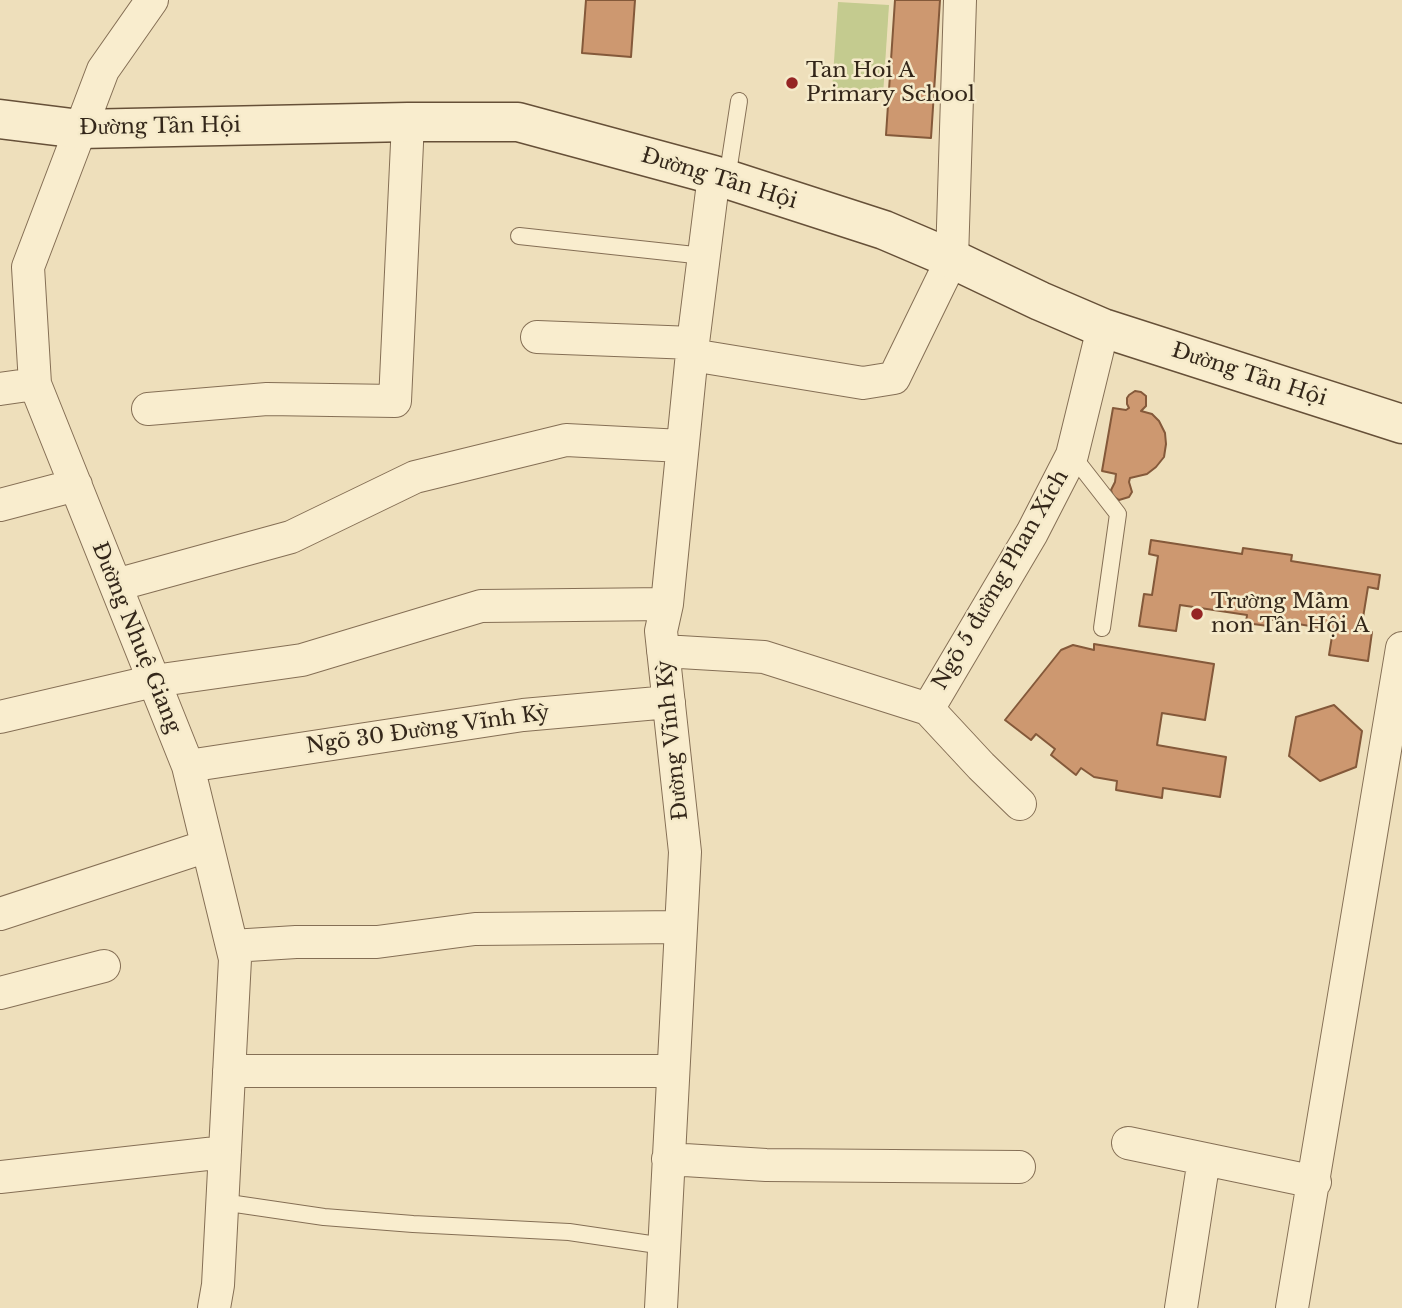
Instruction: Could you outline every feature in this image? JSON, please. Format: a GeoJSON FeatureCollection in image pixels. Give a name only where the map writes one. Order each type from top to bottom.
{"type":"FeatureCollection","features":[{"type":"Feature","properties":{"kind":"street","name":"Đường Nhuệ Giang"},"geometry":{"type":"LineString","coordinates":[[152,0],[103,70],[28,267],[35,384],[188,766],[235,960],[218,1285],[214,1308]]}},
{"type":"Feature","properties":{"kind":"street"},"geometry":{"type":"LineString","coordinates":[[537,337],[693,349],[863,383],[894,378],[952,259],[960,0]]}},
{"type":"Feature","properties":{"kind":"street","name":"Đường Tân Hội"},"geometry":{"type":"LineString","coordinates":[[0,119],[80,129],[518,121],[721,177],[884,230],[1103,328],[1402,424]]}},
{"type":"Feature","properties":{"kind":"street"},"geometry":{"type":"LineString","coordinates":[[148,409],[267,399],[395,401],[408,122]]}},
{"type":"Feature","properties":{"kind":"street","name":"Đường Vĩnh Kỳ"},"geometry":{"type":"LineString","coordinates":[[661,1308],[685,852],[660,631],[667,604],[704,256],[721,177]]}},
{"type":"Feature","properties":{"kind":"street","name":"Ngõ 5 đường Phan Xích"},"geometry":{"type":"LineString","coordinates":[[928,709],[1032,533],[1072,455],[1103,328]]}},
{"type":"Feature","properties":{"kind":"street"},"geometry":{"type":"LineString","coordinates":[[0,389],[35,384]]}},
{"type":"Feature","properties":{"kind":"street"},"geometry":{"type":"LineString","coordinates":[[116,585],[291,537],[415,477],[566,440],[682,446]]}},
{"type":"Feature","properties":{"kind":"street"},"geometry":{"type":"LineString","coordinates":[[0,505],[76,485]]}},
{"type":"Feature","properties":{"kind":"street"},"geometry":{"type":"LineString","coordinates":[[0,717],[153,681],[302,660],[481,606],[667,604]]}},
{"type":"Feature","properties":{"kind":"street"},"geometry":{"type":"LineString","coordinates":[[1292,1308],[1402,648]]}},
{"type":"Feature","properties":{"kind":"street","name":"Ngõ 5 đường Phan Xích"},"geometry":{"type":"LineString","coordinates":[[663,651],[764,657],[928,709],[1020,804]]}},
{"type":"Feature","properties":{"kind":"street","name":"Ngõ 30 Đường Vĩnh Kỳ"},"geometry":{"type":"LineString","coordinates":[[188,766],[523,715],[669,702]]}},
{"type":"Feature","properties":{"kind":"street"},"geometry":{"type":"LineString","coordinates":[[0,914],[207,846]]}},
{"type":"Feature","properties":{"kind":"street"},"geometry":{"type":"LineString","coordinates":[[232,946],[296,942],[377,942],[475,929],[681,927]]}},
{"type":"Feature","properties":{"kind":"street"},"geometry":{"type":"LineString","coordinates":[[0,993],[104,966]]}},
{"type":"Feature","properties":{"kind":"street"},"geometry":{"type":"LineString","coordinates":[[229,1071],[673,1070]]}},
{"type":"Feature","properties":{"kind":"street"},"geometry":{"type":"LineString","coordinates":[[1128,1143],[1315,1182]]}},
{"type":"Feature","properties":{"kind":"street"},"geometry":{"type":"LineString","coordinates":[[0,1177],[225,1152]]}},
{"type":"Feature","properties":{"kind":"street"},"geometry":{"type":"LineString","coordinates":[[668,1159],[766,1165],[1019,1167]]}},
{"type":"Feature","properties":{"kind":"street"},"geometry":{"type":"LineString","coordinates":[[1181,1308],[1204,1159]]}},
{"type":"Feature","properties":{"kind":"lane"},"geometry":{"type":"LineString","coordinates":[[721,177],[739,101]]}},
{"type":"Feature","properties":{"kind":"lane"},"geometry":{"type":"LineString","coordinates":[[519,236],[704,256]]}},
{"type":"Feature","properties":{"kind":"lane"},"geometry":{"type":"LineString","coordinates":[[1072,455],[1118,514],[1102,628]]}},
{"type":"Feature","properties":{"kind":"lane"},"geometry":{"type":"LineString","coordinates":[[222,1202],[324,1217],[569,1232],[664,1246]]}},
{"type":"Feature","properties":{"kind":"green space"},"geometry":{"type":"Polygon","coordinates":[[[838,2],[889,5],[883,95],[832,91],[838,2]]]}},
{"type":"Feature","properties":{"kind":"building"},"geometry":{"type":"Polygon","coordinates":[[[586,0],[635,0],[631,57],[582,53],[586,0]]]}},
{"type":"Feature","properties":{"kind":"building"},"geometry":{"type":"Polygon","coordinates":[[[895,0],[940,0],[931,138],[886,135],[895,0]]]}},
{"type":"Feature","properties":{"kind":"building"},"geometry":{"type":"Polygon","coordinates":[[[1135,391],[1146,396],[1146,406],[1141,411],[1152,414],[1159,421],[1165,433],[1166,444],[1164,457],[1156,467],[1147,474],[1130,478],[1132,492],[1129,497],[1119,500],[1113,496],[1111,490],[1116,474],[1102,471],[1113,408],[1129,408],[1127,398],[1135,391]]]}},
{"type":"Feature","properties":{"kind":"building"},"geometry":{"type":"Polygon","coordinates":[[[1151,540],[1242,554],[1243,548],[1292,555],[1291,561],[1380,575],[1378,589],[1368,587],[1361,630],[1372,632],[1368,661],[1329,655],[1333,630],[1269,619],[1268,626],[1246,623],[1247,615],[1180,605],[1176,631],[1139,626],[1144,594],[1152,595],[1158,556],[1149,554],[1151,540]]]}},
{"type":"Feature","properties":{"kind":"building"},"geometry":{"type":"Polygon","coordinates":[[[1094,644],[1214,664],[1205,720],[1162,713],[1157,745],[1226,757],[1220,797],[1163,788],[1162,798],[1116,790],[1117,781],[1094,777],[1081,768],[1076,775],[1051,755],[1055,749],[1036,734],[1031,740],[1005,720],[1061,650],[1073,645],[1094,650],[1094,644]]]}},
{"type":"Feature","properties":{"kind":"building"},"geometry":{"type":"Polygon","coordinates":[[[1334,705],[1362,731],[1356,767],[1320,781],[1289,756],[1296,717],[1334,705]]]}},
{"type":"Feature","properties":{"kind":"place","name":"Tan Hoi A Primary School"},"geometry":{"type":"Point","coordinates":[792,83]}},
{"type":"Feature","properties":{"kind":"place","name":"Trường Mầm non Tân Hội A"},"geometry":{"type":"Point","coordinates":[1197,614]}}]}
